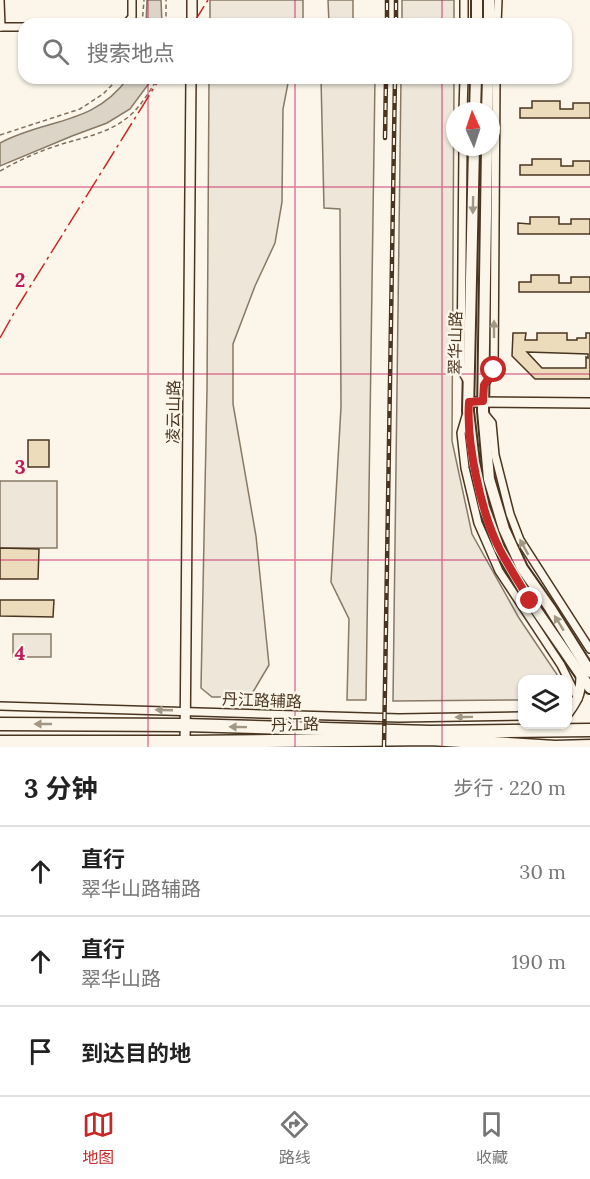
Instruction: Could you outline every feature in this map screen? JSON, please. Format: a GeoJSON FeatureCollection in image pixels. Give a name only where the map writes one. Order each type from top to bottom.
{"type":"FeatureCollection","features":[{"type":"Feature","properties":{"kind":"highway","name":"丹江路"},"geometry":{"type":"LineString","coordinates":[[0,724],[185,725],[430,732],[590,730]]}},
{"type":"Feature","properties":{"kind":"highway","name":"丹江路"},"geometry":{"type":"LineString","coordinates":[[0,742],[185,745],[430,739],[555,747],[590,746]]}},
{"type":"Feature","properties":{"kind":"main road"},"geometry":{"type":"LineString","coordinates":[[477,0],[477,18]]}},
{"type":"Feature","properties":{"kind":"main road"},"geometry":{"type":"LineString","coordinates":[[489,0],[489,18]]}},
{"type":"Feature","properties":{"kind":"main road"},"geometry":{"type":"LineString","coordinates":[[475,102],[476,84]]}},
{"type":"Feature","properties":{"kind":"main road"},"geometry":{"type":"LineString","coordinates":[[488,84],[488,102]]}},
{"type":"Feature","properties":{"kind":"main road","name":"翠华山路"},"geometry":{"type":"LineString","coordinates":[[474,156],[469,406],[474,462],[484,507],[499,548],[530,601],[585,673]]}},
{"type":"Feature","properties":{"kind":"main road","name":"翠华山路"},"geometry":{"type":"LineString","coordinates":[[487,156],[483,406],[489,478],[504,529],[522,567],[585,673],[590,688]]}},
{"type":"Feature","properties":{"kind":"street"},"geometry":{"type":"LineString","coordinates":[[0,0],[1,27],[18,27]]}},
{"type":"Feature","properties":{"kind":"street"},"geometry":{"type":"LineString","coordinates":[[131,18],[132,0]]}},
{"type":"Feature","properties":{"kind":"street"},"geometry":{"type":"LineString","coordinates":[[192,0],[192,18]]}},
{"type":"Feature","properties":{"kind":"street"},"geometry":{"type":"LineString","coordinates":[[464,0],[464,18]]}},
{"type":"Feature","properties":{"kind":"street"},"geometry":{"type":"LineString","coordinates":[[497,18],[498,0]]}},
{"type":"Feature","properties":{"kind":"street","name":"凌云山路"},"geometry":{"type":"LineString","coordinates":[[185,745],[191,84]]}},
{"type":"Feature","properties":{"kind":"street"},"geometry":{"type":"LineString","coordinates":[[463,102],[464,84]]}},
{"type":"Feature","properties":{"kind":"street"},"geometry":{"type":"LineString","coordinates":[[484,385],[494,370],[496,84]]}},
{"type":"Feature","properties":{"kind":"street"},"geometry":{"type":"LineString","coordinates":[[463,156],[462,370],[469,385]]}},
{"type":"Feature","properties":{"kind":"street"},"geometry":{"type":"LineString","coordinates":[[578,699],[561,665],[499,572],[478,523],[465,468],[461,434],[469,406],[590,403]]}},
{"type":"Feature","properties":{"kind":"street"},"geometry":{"type":"LineString","coordinates":[[483,406],[492,423],[495,455],[510,514],[520,540],[590,648]]}},
{"type":"Feature","properties":{"kind":"street"},"geometry":{"type":"LineString","coordinates":[[572,707],[578,699],[585,673]]}},
{"type":"Feature","properties":{"kind":"street","name":"丹江路辅路"},"geometry":{"type":"LineString","coordinates":[[0,706],[399,718],[518,716]]}},
{"type":"Feature","properties":{"kind":"street"},"geometry":{"type":"LineString","coordinates":[[532,732],[540,729]]}},
{"type":"Feature","properties":{"kind":"path"},"geometry":{"type":"LineString","coordinates":[[142,18],[144,0]]}},
{"type":"Feature","properties":{"kind":"path"},"geometry":{"type":"LineString","coordinates":[[166,0],[166,18]]}},
{"type":"Feature","properties":{"kind":"path"},"geometry":{"type":"LineString","coordinates":[[0,135],[80,109],[103,94],[113,84]]}},
{"type":"Feature","properties":{"kind":"path"},"geometry":{"type":"LineString","coordinates":[[0,171],[52,147],[90,138],[110,130],[129,117],[154,84]]}},
{"type":"Feature","properties":{"kind":"shaded area"},"geometry":{"type":"Polygon","coordinates":[[[147,0],[161,0],[162,18],[146,18],[147,0]]]}},
{"type":"Feature","properties":{"kind":"shaded area"},"geometry":{"type":"Polygon","coordinates":[[[210,0],[303,0],[303,18],[210,18],[210,0]]]}},
{"type":"Feature","properties":{"kind":"shaded area"},"geometry":{"type":"Polygon","coordinates":[[[328,0],[353,0],[353,18],[329,18],[328,0]]]}},
{"type":"Feature","properties":{"kind":"shaded area"},"geometry":{"type":"Polygon","coordinates":[[[402,0],[454,0],[454,18],[402,18],[402,0]]]}},
{"type":"Feature","properties":{"kind":"shaded area"},"geometry":{"type":"Polygon","coordinates":[[[123,84],[149,84],[130,109],[107,123],[0,166],[0,143],[85,113],[114,94],[123,84]]]}},
{"type":"Feature","properties":{"kind":"shaded area"},"geometry":{"type":"Polygon","coordinates":[[[209,84],[288,84],[283,109],[282,202],[275,243],[255,286],[233,344],[233,404],[256,536],[269,665],[250,697],[212,697],[201,688],[207,390],[209,84]]]}},
{"type":"Feature","properties":{"kind":"shaded area"},"geometry":{"type":"Polygon","coordinates":[[[321,84],[375,84],[366,700],[347,700],[349,619],[331,582],[341,407],[340,209],[324,208],[321,84]]]}},
{"type":"Feature","properties":{"kind":"shaded area"},"geometry":{"type":"Polygon","coordinates":[[[401,84],[454,84],[454,102],[446,102],[446,156],[454,156],[452,441],[472,534],[519,618],[557,675],[518,675],[518,700],[393,701],[401,84]]]}},
{"type":"Feature","properties":{"kind":"shaded area"},"geometry":{"type":"Polygon","coordinates":[[[0,481],[57,481],[57,548],[0,548],[0,481]]]}},
{"type":"Feature","properties":{"kind":"shaded area"},"geometry":{"type":"Polygon","coordinates":[[[13,634],[51,634],[51,657],[13,657],[13,634]]]}},
{"type":"Feature","properties":{"kind":"building"},"geometry":{"type":"Polygon","coordinates":[[[532,101],[560,101],[560,109],[573,109],[573,103],[590,103],[590,118],[520,118],[520,108],[532,108],[532,101]]]}},
{"type":"Feature","properties":{"kind":"building"},"geometry":{"type":"Polygon","coordinates":[[[532,159],[561,159],[561,166],[573,166],[573,161],[590,161],[590,175],[520,175],[520,165],[532,165],[532,159]]]}},
{"type":"Feature","properties":{"kind":"building"},"geometry":{"type":"Polygon","coordinates":[[[530,217],[559,217],[559,224],[571,224],[571,219],[590,219],[590,234],[518,234],[518,223],[530,224],[530,217]]]}},
{"type":"Feature","properties":{"kind":"building"},"geometry":{"type":"Polygon","coordinates":[[[531,275],[559,275],[559,283],[571,283],[571,277],[590,277],[590,292],[519,292],[519,282],[531,282],[531,275]]]}},
{"type":"Feature","properties":{"kind":"building"},"geometry":{"type":"Polygon","coordinates":[[[513,333],[526,333],[525,340],[537,340],[537,333],[567,333],[567,340],[577,340],[577,338],[586,338],[586,333],[590,333],[590,379],[535,379],[512,356],[513,333]],[[527,352],[542,368],[586,368],[588,354],[527,352]]]}},
{"type":"Feature","properties":{"kind":"building"},"geometry":{"type":"Polygon","coordinates":[[[28,440],[49,440],[49,467],[28,467],[28,440]]]}},
{"type":"Feature","properties":{"kind":"building"},"geometry":{"type":"Polygon","coordinates":[[[0,548],[39,549],[38,579],[0,579],[0,548]]]}},
{"type":"Feature","properties":{"kind":"building"},"geometry":{"type":"Polygon","coordinates":[[[0,600],[54,600],[53,617],[0,616],[0,600]]]}},
{"type":"Feature","properties":{"kind":"railway"},"geometry":{"type":"LineString","coordinates":[[387,0],[387,18]]}},
{"type":"Feature","properties":{"kind":"railway"},"geometry":{"type":"LineString","coordinates":[[396,0],[396,18]]}},
{"type":"Feature","properties":{"kind":"railway"},"geometry":{"type":"LineString","coordinates":[[385,138],[386,84]]}},
{"type":"Feature","properties":{"kind":"railway"},"geometry":{"type":"LineString","coordinates":[[384,747],[395,84]]}},
{"type":"Feature","properties":{"kind":"power"},"geometry":{"type":"LineString","coordinates":[[197,18],[208,0]]}},
{"type":"Feature","properties":{"kind":"power"},"geometry":{"type":"LineString","coordinates":[[0,338],[156,84]]}},
{"type":"Feature","properties":{"kind":"route"},"geometry":{"type":"LineString","coordinates":[[494,370],[484,385],[483,401],[469,402],[474,462],[484,507],[499,548],[530,601]]}}]}
